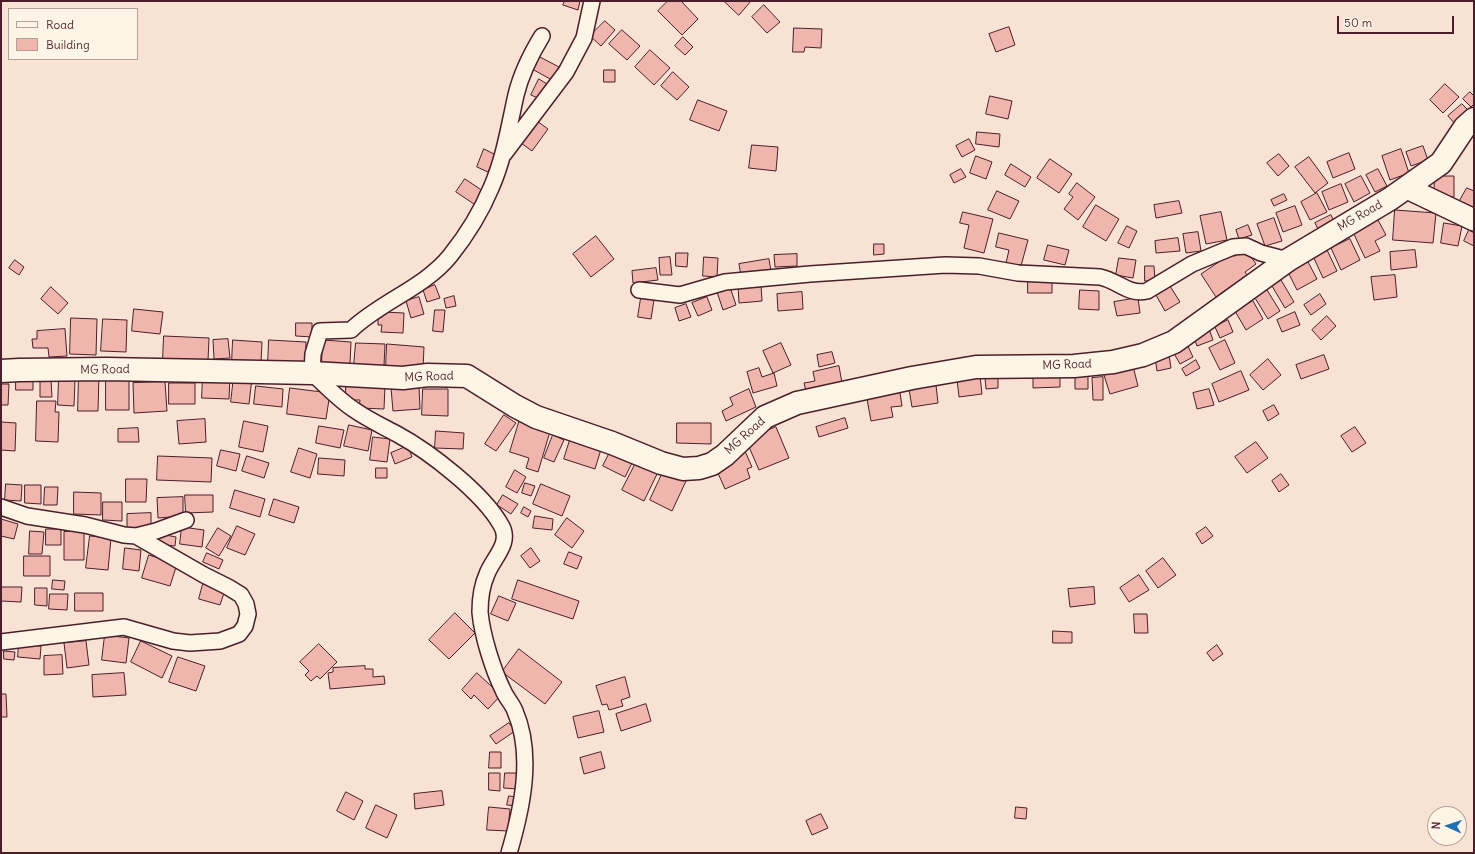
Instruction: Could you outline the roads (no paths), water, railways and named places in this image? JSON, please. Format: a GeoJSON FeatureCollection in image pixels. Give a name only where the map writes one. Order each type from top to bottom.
{"type":"FeatureCollection","features":[{"type":"Feature","properties":{"kind":"main road","name":"MG Road"},"geometry":{"type":"LineString","coordinates":[[1,372],[18,370],[107,369],[312,373],[403,378],[428,375],[467,376],[515,406],[536,417],[612,443],[660,463],[683,470],[700,468],[712,464],[725,455],[765,417],[798,403],[912,378],[976,367],[1074,366],[1113,362],[1143,355],[1174,342],[1288,260],[1406,188],[1441,163],[1465,127],[1474,119]]}},
{"type":"Feature","properties":{"kind":"street"},"geometry":{"type":"LineString","coordinates":[[501,158],[566,72],[584,38],[592,1]]}},
{"type":"Feature","properties":{"kind":"street"},"geometry":{"type":"LineString","coordinates":[[509,853],[516,829],[525,773],[522,730],[515,710],[504,692],[495,672],[480,612],[482,592],[487,573],[499,555],[505,538],[502,526],[474,492],[433,458],[398,434],[351,409],[312,373],[313,354],[320,331],[351,330],[363,318],[411,288],[449,258],[466,235],[491,188],[501,158],[517,93],[532,53],[542,36]]}},
{"type":"Feature","properties":{"kind":"street"},"geometry":{"type":"LineString","coordinates":[[1406,188],[1474,220]]}},
{"type":"Feature","properties":{"kind":"street"},"geometry":{"type":"LineString","coordinates":[[640,290],[680,295],[725,282],[810,274],[945,266],[979,266],[1018,273],[1109,279],[1131,291],[1139,292],[1147,291],[1199,261],[1233,247],[1246,246],[1261,253],[1288,260]]}},
{"type":"Feature","properties":{"kind":"street"},"geometry":{"type":"LineString","coordinates":[[1,507],[28,516],[85,525],[110,533],[136,536],[156,531],[186,520]]}},
{"type":"Feature","properties":{"kind":"street"},"geometry":{"type":"LineString","coordinates":[[1,642],[124,627],[173,641],[190,643],[220,641],[239,634],[245,626],[248,614],[246,604],[240,595],[136,536]]}}]}
